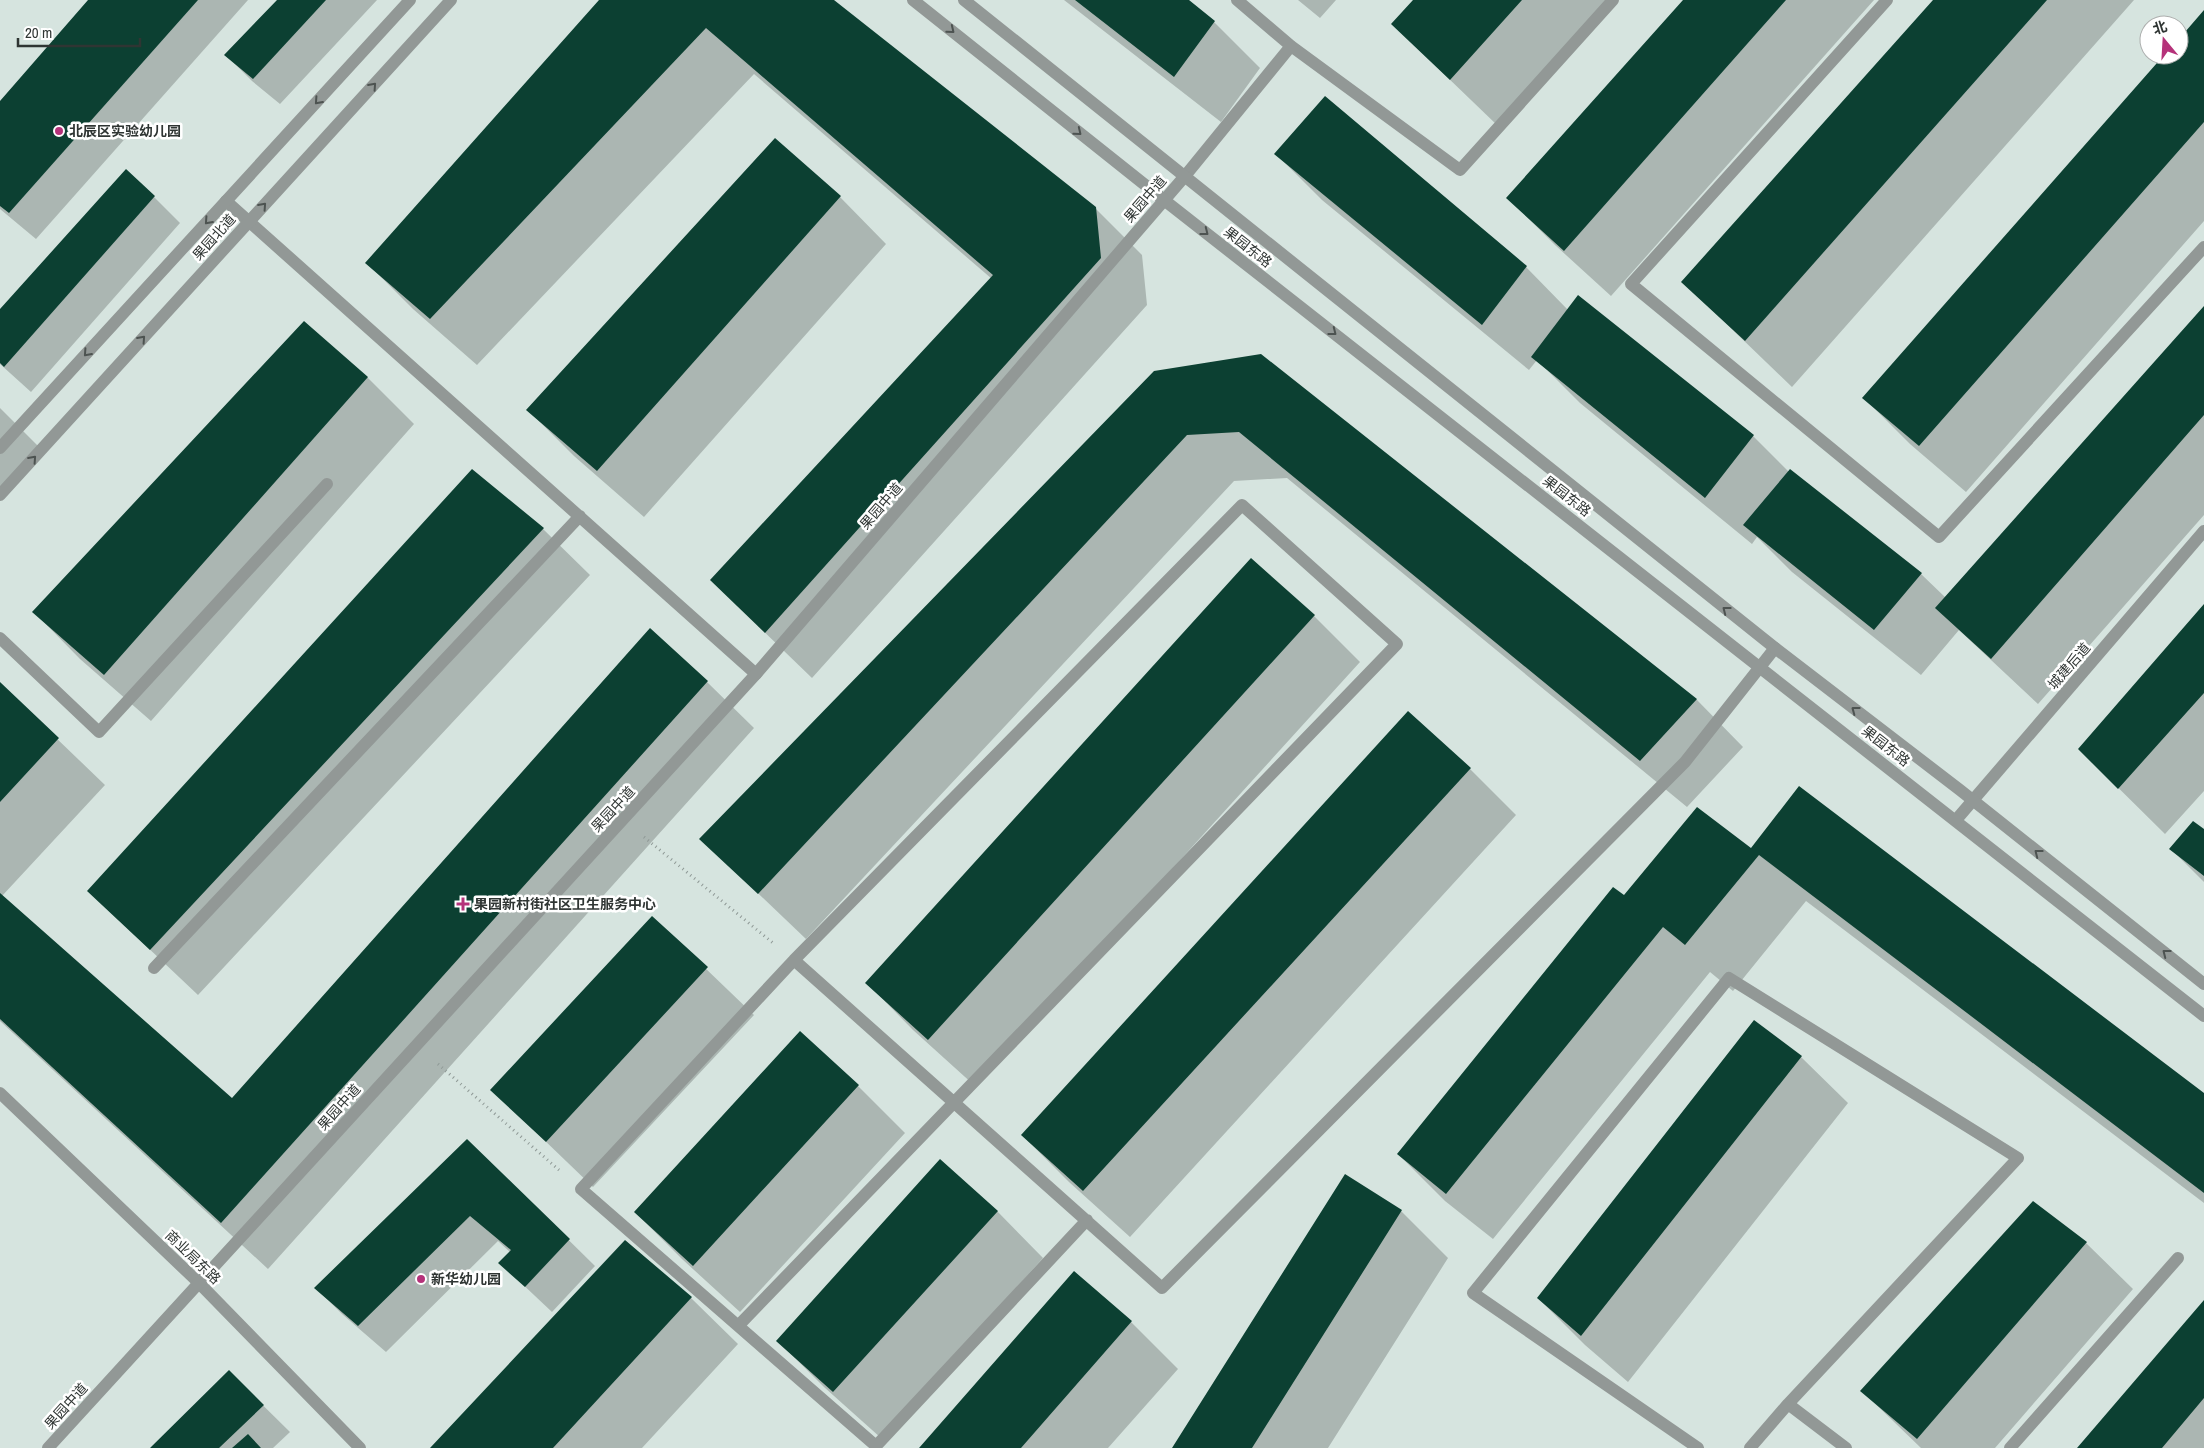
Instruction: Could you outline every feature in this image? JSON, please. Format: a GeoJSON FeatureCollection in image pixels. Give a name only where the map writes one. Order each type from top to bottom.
{"type":"FeatureCollection","features":[{"type":"Feature","properties":{"kind":"street","name":"果园北道"},"geometry":{"type":"LineString","coordinates":[[0,448],[410,0]]}},
{"type":"Feature","properties":{"kind":"street","name":"果园北道"},"geometry":{"type":"LineString","coordinates":[[0,495],[451,0]]}},
{"type":"Feature","properties":{"kind":"street","name":"果园东路"},"geometry":{"type":"LineString","coordinates":[[912,0],[2204,1016]]}},
{"type":"Feature","properties":{"kind":"street","name":"果园东路"},"geometry":{"type":"LineString","coordinates":[[964,0],[1456,396],[1774,648],[1973,801],[2204,984]]}},
{"type":"Feature","properties":{"kind":"street"},"geometry":{"type":"LineString","coordinates":[[1237,0],[1291,46],[1460,170],[1613,0]]}},
{"type":"Feature","properties":{"kind":"street"},"geometry":{"type":"LineString","coordinates":[[1887,0],[1631,284],[1939,536],[2204,248]]}},
{"type":"Feature","properties":{"kind":"street","name":"果园中道"},"geometry":{"type":"LineString","coordinates":[[48,1448],[756,674],[1185,176],[1291,46]]}},
{"type":"Feature","properties":{"kind":"street"},"geometry":{"type":"LineString","coordinates":[[226,201],[756,674]]}},
{"type":"Feature","properties":{"kind":"street"},"geometry":{"type":"LineString","coordinates":[[0,638],[100,732],[327,484]]}},
{"type":"Feature","properties":{"kind":"street"},"geometry":{"type":"LineString","coordinates":[[738,1325],[1397,644],[1242,505],[794,960],[581,1189],[876,1446],[1088,1220]]}},
{"type":"Feature","properties":{"kind":"street"},"geometry":{"type":"LineString","coordinates":[[154,968],[580,516]]}},
{"type":"Feature","properties":{"kind":"street","name":"城建后道"},"geometry":{"type":"LineString","coordinates":[[1956,820],[2204,531]]}},
{"type":"Feature","properties":{"kind":"street"},"geometry":{"type":"LineString","coordinates":[[794,960],[1088,1220],[1162,1288],[1685,762],[1774,648]]}},
{"type":"Feature","properties":{"kind":"street"},"geometry":{"type":"LineString","coordinates":[[1698,1448],[1473,1293],[1730,978],[2018,1158],[1788,1404],[1750,1448]]}},
{"type":"Feature","properties":{"kind":"street","name":"商业局东路"},"geometry":{"type":"LineString","coordinates":[[0,1093],[199,1283],[360,1448]]}},
{"type":"Feature","properties":{"kind":"street"},"geometry":{"type":"LineString","coordinates":[[2010,1448],[2178,1258]]}},
{"type":"Feature","properties":{"kind":"street"},"geometry":{"type":"LineString","coordinates":[[1788,1404],[1846,1448]]}},
{"type":"Feature","properties":{"kind":"path"},"geometry":{"type":"LineString","coordinates":[[623,820],[794,960]]}},
{"type":"Feature","properties":{"kind":"path"},"geometry":{"type":"LineString","coordinates":[[416,1044],[581,1189]]}},
{"type":"Feature","properties":{"kind":"building"},"geometry":{"type":"Polygon","coordinates":[[[88,0],[198,0],[9,213],[0,206],[0,101],[88,0]]]}},
{"type":"Feature","properties":{"kind":"building"},"geometry":{"type":"Polygon","coordinates":[[[277,0],[326,0],[253,79],[224,55],[277,0]]]}},
{"type":"Feature","properties":{"kind":"building"},"geometry":{"type":"Polygon","coordinates":[[[599,0],[834,0],[1096,207],[1101,258],[765,633],[710,580],[993,275],[706,28],[430,319],[365,263],[599,0]]]}},
{"type":"Feature","properties":{"kind":"building"},"geometry":{"type":"Polygon","coordinates":[[[1075,0],[1189,0],[1215,21],[1174,77],[1075,0]]]}},
{"type":"Feature","properties":{"kind":"building"},"geometry":{"type":"Polygon","coordinates":[[[1413,0],[1522,0],[1450,80],[1391,24],[1413,0]]]}},
{"type":"Feature","properties":{"kind":"building"},"geometry":{"type":"Polygon","coordinates":[[[1683,0],[1786,0],[1564,251],[1506,198],[1683,0]]]}},
{"type":"Feature","properties":{"kind":"building"},"geometry":{"type":"Polygon","coordinates":[[[1933,0],[2047,0],[1745,341],[1681,282],[1933,0]]]}},
{"type":"Feature","properties":{"kind":"building"},"geometry":{"type":"Polygon","coordinates":[[[2204,10],[2204,122],[1919,446],[1862,398],[2155,65],[2189,65],[2189,27],[2204,10]]]}},
{"type":"Feature","properties":{"kind":"building"},"geometry":{"type":"Polygon","coordinates":[[[1325,96],[1527,266],[1482,325],[1274,154],[1325,96]]]}},
{"type":"Feature","properties":{"kind":"building"},"geometry":{"type":"Polygon","coordinates":[[[775,138],[841,196],[597,471],[526,410],[775,138]]]}},
{"type":"Feature","properties":{"kind":"building"},"geometry":{"type":"Polygon","coordinates":[[[126,169],[155,196],[4,367],[0,363],[0,309],[126,169]]]}},
{"type":"Feature","properties":{"kind":"building"},"geometry":{"type":"Polygon","coordinates":[[[1578,295],[1754,435],[1705,498],[1531,357],[1578,295]]]}},
{"type":"Feature","properties":{"kind":"building"},"geometry":{"type":"Polygon","coordinates":[[[2204,306],[2204,415],[1991,659],[1935,608],[2204,306]]]}},
{"type":"Feature","properties":{"kind":"building"},"geometry":{"type":"Polygon","coordinates":[[[304,321],[368,377],[104,675],[32,612],[304,321]]]}},
{"type":"Feature","properties":{"kind":"building"},"geometry":{"type":"Polygon","coordinates":[[[1261,354],[1697,699],[1640,761],[1239,432],[1187,435],[758,894],[699,839],[1154,371],[1261,354]]]}},
{"type":"Feature","properties":{"kind":"building"},"geometry":{"type":"Polygon","coordinates":[[[472,469],[544,528],[150,950],[87,891],[472,469]]]}},
{"type":"Feature","properties":{"kind":"building"},"geometry":{"type":"Polygon","coordinates":[[[1790,469],[1922,573],[1874,630],[1743,525],[1790,469]]]}},
{"type":"Feature","properties":{"kind":"building"},"geometry":{"type":"Polygon","coordinates":[[[1251,558],[1315,615],[928,1040],[865,983],[1251,558]]]}},
{"type":"Feature","properties":{"kind":"building"},"geometry":{"type":"Polygon","coordinates":[[[2204,604],[2204,693],[2118,789],[2078,749],[2204,604]]]}},
{"type":"Feature","properties":{"kind":"building"},"geometry":{"type":"Polygon","coordinates":[[[650,628],[708,681],[221,1223],[0,1019],[0,893],[232,1098],[650,628]]]}},
{"type":"Feature","properties":{"kind":"building"},"geometry":{"type":"Polygon","coordinates":[[[0,682],[59,738],[0,802],[0,682]]]}},
{"type":"Feature","properties":{"kind":"building"},"geometry":{"type":"Polygon","coordinates":[[[1408,711],[1471,768],[1083,1191],[1021,1135],[1408,711]]]}},
{"type":"Feature","properties":{"kind":"building"},"geometry":{"type":"Polygon","coordinates":[[[1799,786],[2204,1093],[2204,1193],[1759,855],[1685,945],[1663,927],[1446,1194],[1397,1154],[1613,887],[1624,895],[1697,807],[1751,848],[1799,786]]]}},
{"type":"Feature","properties":{"kind":"building"},"geometry":{"type":"Polygon","coordinates":[[[2193,821],[2204,829],[2204,876],[2169,849],[2193,821]]]}},
{"type":"Feature","properties":{"kind":"building"},"geometry":{"type":"Polygon","coordinates":[[[652,916],[708,967],[546,1142],[490,1090],[652,916]]]}},
{"type":"Feature","properties":{"kind":"building"},"geometry":{"type":"Polygon","coordinates":[[[1754,1020],[1802,1056],[1581,1336],[1537,1298],[1754,1020]]]}},
{"type":"Feature","properties":{"kind":"building"},"geometry":{"type":"Polygon","coordinates":[[[800,1031],[859,1085],[693,1266],[634,1212],[800,1031]]]}},
{"type":"Feature","properties":{"kind":"building"},"geometry":{"type":"Polygon","coordinates":[[[467,1139],[570,1239],[525,1287],[498,1263],[511,1250],[470,1216],[358,1326],[314,1288],[467,1139]]]}},
{"type":"Feature","properties":{"kind":"building"},"geometry":{"type":"Polygon","coordinates":[[[940,1159],[998,1211],[833,1392],[776,1341],[940,1159]]]}},
{"type":"Feature","properties":{"kind":"building"},"geometry":{"type":"Polygon","coordinates":[[[1345,1174],[1402,1210],[1252,1448],[1172,1448],[1345,1174]]]}},
{"type":"Feature","properties":{"kind":"building"},"geometry":{"type":"Polygon","coordinates":[[[2033,1201],[2087,1242],[1917,1439],[1860,1391],[2033,1201]]]}},
{"type":"Feature","properties":{"kind":"building"},"geometry":{"type":"Polygon","coordinates":[[[625,1240],[692,1297],[553,1448],[430,1448],[625,1240]]]}},
{"type":"Feature","properties":{"kind":"building"},"geometry":{"type":"Polygon","coordinates":[[[1074,1271],[1132,1321],[1021,1448],[919,1448],[1074,1271]]]}},
{"type":"Feature","properties":{"kind":"building"},"geometry":{"type":"Polygon","coordinates":[[[2204,1300],[2204,1398],[2162,1448],[2077,1448],[2204,1300]]]}},
{"type":"Feature","properties":{"kind":"building"},"geometry":{"type":"Polygon","coordinates":[[[229,1370],[264,1405],[219,1448],[150,1448],[229,1370]]]}},
{"type":"Feature","properties":{"kind":"building"},"geometry":{"type":"Polygon","coordinates":[[[248,1434],[261,1448],[232,1448],[248,1434]]]}},
{"type":"Feature","properties":{"kind":"place","name":"北辰区实验幼儿园"},"geometry":{"type":"Point","coordinates":[59,131]}},
{"type":"Feature","properties":{"kind":"place","name":"果园新村街社区卫生服务中心"},"geometry":{"type":"Point","coordinates":[463,904]}},
{"type":"Feature","properties":{"kind":"place","name":"新华幼儿园"},"geometry":{"type":"Point","coordinates":[421,1279]}}]}
